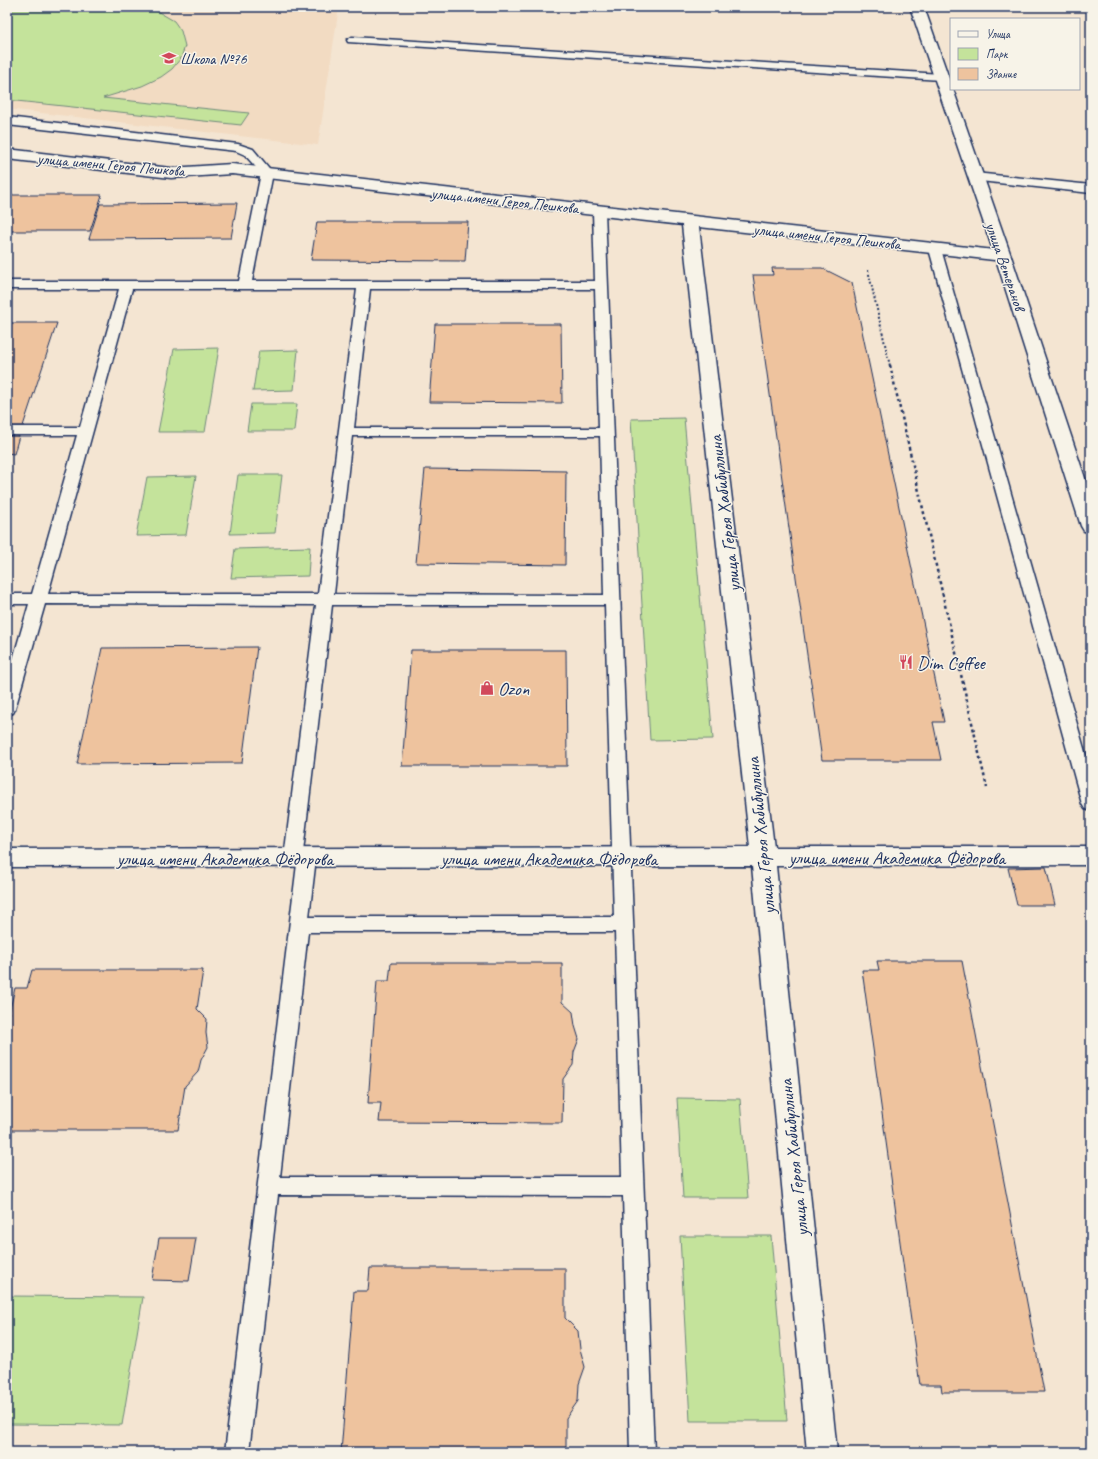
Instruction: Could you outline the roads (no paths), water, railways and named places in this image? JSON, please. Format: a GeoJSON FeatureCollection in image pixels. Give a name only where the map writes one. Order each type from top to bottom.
{"type":"FeatureCollection","features":[{"type":"Feature","properties":{"kind":"street","name":"улица Ветеранов"},"geometry":{"type":"LineString","coordinates":[[917,7],[946,75]]}},
{"type":"Feature","properties":{"kind":"street","name":"улица Ветеранов"},"geometry":{"type":"LineString","coordinates":[[928,7],[950,87]]}},
{"type":"Feature","properties":{"kind":"street","name":"улица Ветеранов"},"geometry":{"type":"LineString","coordinates":[[951,90],[1091,481]]}},
{"type":"Feature","properties":{"kind":"street","name":"улица Ветеранов"},"geometry":{"type":"LineString","coordinates":[[956,90],[1003,256],[1091,526]]}},
{"type":"Feature","properties":{"kind":"street","name":"улица имени Героя Пешкова"},"geometry":{"type":"LineString","coordinates":[[7,154],[171,173],[222,169],[267,173],[1003,256]]}},
{"type":"Feature","properties":{"kind":"street","name":"улица Героя Хабибуллина"},"geometry":{"type":"LineString","coordinates":[[690,221],[763,857],[822,1452]]}},
{"type":"Feature","properties":{"kind":"street","name":"улица имени Академика Фёдорова"},"geometry":{"type":"LineString","coordinates":[[7,858],[1091,856]]}},
{"type":"Feature","properties":{"kind":"lane"},"geometry":{"type":"LineString","coordinates":[[352,40],[946,75]]}},
{"type":"Feature","properties":{"kind":"lane"},"geometry":{"type":"LineString","coordinates":[[7,121],[238,148],[249,152],[267,173],[245,285]]}},
{"type":"Feature","properties":{"kind":"lane"},"geometry":{"type":"LineString","coordinates":[[981,177],[1091,189]]}},
{"type":"Feature","properties":{"kind":"lane"},"geometry":{"type":"LineString","coordinates":[[599,211],[642,1452]]}},
{"type":"Feature","properties":{"kind":"lane"},"geometry":{"type":"LineString","coordinates":[[935,249],[1091,804]]}},
{"type":"Feature","properties":{"kind":"lane"},"geometry":{"type":"LineString","coordinates":[[7,285],[602,285]]}},
{"type":"Feature","properties":{"kind":"lane"},"geometry":{"type":"LineString","coordinates":[[7,709],[127,285]]}},
{"type":"Feature","properties":{"kind":"lane"},"geometry":{"type":"LineString","coordinates":[[237,1452],[299,924],[300,858],[325,600],[364,285]]}},
{"type":"Feature","properties":{"kind":"lane"},"geometry":{"type":"LineString","coordinates":[[7,431],[85,431]]}},
{"type":"Feature","properties":{"kind":"lane"},"geometry":{"type":"LineString","coordinates":[[346,432],[607,432]]}},
{"type":"Feature","properties":{"kind":"lane"},"geometry":{"type":"LineString","coordinates":[[7,599],[613,600]]}},
{"type":"Feature","properties":{"kind":"lane"},"geometry":{"type":"LineString","coordinates":[[299,924],[624,924]]}},
{"type":"Feature","properties":{"kind":"lane"},"geometry":{"type":"LineString","coordinates":[[268,1186],[633,1187]]}},
{"type":"Feature","properties":{"kind":"place","name":"Школа №76"},"geometry":{"type":"Point","coordinates":[169,58]}},
{"type":"Feature","properties":{"kind":"place","name":"Dim Coffee"},"geometry":{"type":"Point","coordinates":[906,662]}},
{"type":"Feature","properties":{"kind":"place","name":"Ozon"},"geometry":{"type":"Point","coordinates":[487,688]}}]}
